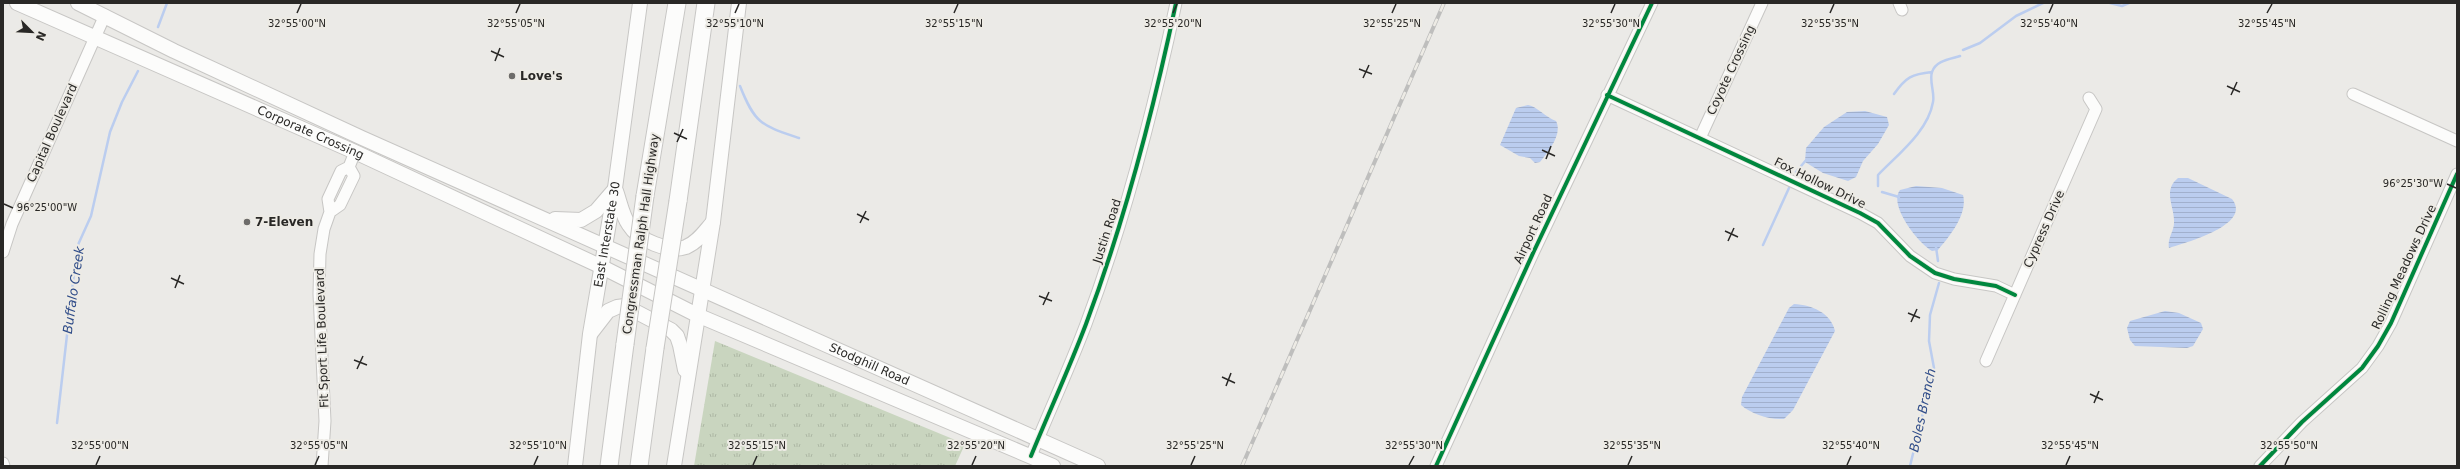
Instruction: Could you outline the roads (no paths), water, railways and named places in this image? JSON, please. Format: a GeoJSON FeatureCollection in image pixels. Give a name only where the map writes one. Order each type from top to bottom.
{"type":"FeatureCollection","features":[{"type":"Feature","properties":{"kind":"highway","name":"Congressman Ralph Hall Highway"},"geometry":{"type":"LineString","coordinates":[[609,466],[645,196],[677,3]]}},
{"type":"Feature","properties":{"kind":"highway"},"geometry":{"type":"LineString","coordinates":[[639,466],[706,3]]}},
{"type":"Feature","properties":{"kind":"main road","name":"Corporate Crossing"},"geometry":{"type":"LineString","coordinates":[[17,3],[94,39],[355,152],[602,267],[697,315]]}},
{"type":"Feature","properties":{"kind":"main road","name":"Corporate Crossing"},"geometry":{"type":"LineString","coordinates":[[78,3],[105,15],[174,51],[261,91],[606,245]]}},
{"type":"Feature","properties":{"kind":"main road","name":"East Interstate 30"},"geometry":{"type":"LineString","coordinates":[[575,466],[590,334],[615,188],[640,3]]}},
{"type":"Feature","properties":{"kind":"main road"},"geometry":{"type":"LineString","coordinates":[[674,466],[713,222],[739,3]]}},
{"type":"Feature","properties":{"kind":"main road"},"geometry":{"type":"LineString","coordinates":[[546,219],[581,220],[596,211],[615,188],[629,225],[644,239],[653,243],[678,249],[687,247],[696,241],[713,222]]}},
{"type":"Feature","properties":{"kind":"main road","name":"Stodghill Road"},"geometry":{"type":"LineString","coordinates":[[606,245],[1098,466]]}},
{"type":"Feature","properties":{"kind":"main road"},"geometry":{"type":"LineString","coordinates":[[590,334],[608,311],[617,306],[625,306],[643,314],[671,330],[677,336],[687,382]]}},
{"type":"Feature","properties":{"kind":"main road","name":"Stodghill Road"},"geometry":{"type":"LineString","coordinates":[[697,315],[1053,466]]}},
{"type":"Feature","properties":{"kind":"street","name":"Justin Road"},"geometry":{"type":"LineString","coordinates":[[1031,456],[1086,325],[1109,258],[1156,97],[1176,3]]}},
{"type":"Feature","properties":{"kind":"street","name":"Airport Road"},"geometry":{"type":"LineString","coordinates":[[1436,466],[1607,95],[1652,3]]}},
{"type":"Feature","properties":{"kind":"street","name":"Coyote Crossing"},"geometry":{"type":"LineString","coordinates":[[1700,138],[1762,3]]}},
{"type":"Feature","properties":{"kind":"street","name":"Capital Boulevard"},"geometry":{"type":"LineString","coordinates":[[3,252],[12,224],[105,15]]}},
{"type":"Feature","properties":{"kind":"street"},"geometry":{"type":"LineString","coordinates":[[2353,94],[2457,141]]}},
{"type":"Feature","properties":{"kind":"street","name":"Fox Hollow Drive"},"geometry":{"type":"LineString","coordinates":[[1607,95],[1860,213],[1878,223],[1910,256],[1935,273],[1954,279],[1996,286],[2015,295]]}},
{"type":"Feature","properties":{"kind":"street","name":"Cypress Drive"},"geometry":{"type":"LineString","coordinates":[[1986,361],[2096,109],[2089,98]]}},
{"type":"Feature","properties":{"kind":"street","name":"Fit Sport Life Boulevard"},"geometry":{"type":"LineString","coordinates":[[322,466],[325,421],[319,275],[324,229],[330,212],[328,199],[340,171],[349,167],[355,152]]}},
{"type":"Feature","properties":{"kind":"street","name":"Rolling Meadows Drive"},"geometry":{"type":"LineString","coordinates":[[2260,466],[2302,422],[2362,368],[2378,346],[2391,323],[2457,174]]}},
{"type":"Feature","properties":{"kind":"water"},"geometry":{"type":"Polygon","coordinates":[[[1528,105],[1556,121],[1558,126],[1554,143],[1540,162],[1535,163],[1530,158],[1519,156],[1500,145],[1516,108],[1528,105]]]}},
{"type":"Feature","properties":{"kind":"water"},"geometry":{"type":"Polygon","coordinates":[[[1865,111],[1887,117],[1889,125],[1878,144],[1863,161],[1856,177],[1848,181],[1823,173],[1805,162],[1806,148],[1824,127],[1847,112],[1865,111]]]}},
{"type":"Feature","properties":{"kind":"water"},"geometry":{"type":"Polygon","coordinates":[[[2178,178],[2188,178],[2232,199],[2236,208],[2233,217],[2225,225],[2201,237],[2169,248],[2169,241],[2174,223],[2170,194],[2173,183],[2178,178]]]}},
{"type":"Feature","properties":{"kind":"water"},"geometry":{"type":"Polygon","coordinates":[[[1916,186],[1942,188],[1963,195],[1963,210],[1957,224],[1938,250],[1932,251],[1926,247],[1906,223],[1901,214],[1897,197],[1900,190],[1916,186]]]}},
{"type":"Feature","properties":{"kind":"water"},"geometry":{"type":"Polygon","coordinates":[[[1794,304],[1807,306],[1820,311],[1829,319],[1835,331],[1793,410],[1784,419],[1755,414],[1741,405],[1742,397],[1789,308],[1794,304]]]}},
{"type":"Feature","properties":{"kind":"water"},"geometry":{"type":"Polygon","coordinates":[[[2165,311],[2179,313],[2201,323],[2203,329],[2193,346],[2187,348],[2135,346],[2130,340],[2127,328],[2130,321],[2165,311]]]}},
{"type":"Feature","properties":{"kind":"waterway","name":"Buffalo Creek"},"geometry":{"type":"LineString","coordinates":[[158,27],[167,3]]}},
{"type":"Feature","properties":{"kind":"waterway","name":"Boles Branch"},"geometry":{"type":"LineString","coordinates":[[1963,50],[1980,43],[2016,16],[2043,3]]}},
{"type":"Feature","properties":{"kind":"waterway","name":"Boles Branch"},"geometry":{"type":"LineString","coordinates":[[2110,3],[2122,6],[2129,3]]}},
{"type":"Feature","properties":{"kind":"waterway","name":"Boles Branch"},"geometry":{"type":"LineString","coordinates":[[1878,186],[1878,175],[1911,142],[1925,123],[1930,113],[1933,102],[1931,76],[1934,68],[1940,62],[1960,56]]}},
{"type":"Feature","properties":{"kind":"waterway","name":"Buffalo Creek"},"geometry":{"type":"LineString","coordinates":[[57,423],[77,247],[91,216],[110,132],[122,102],[138,71]]}},
{"type":"Feature","properties":{"kind":"waterway"},"geometry":{"type":"LineString","coordinates":[[1894,94],[1910,77],[1932,72]]}},
{"type":"Feature","properties":{"kind":"waterway"},"geometry":{"type":"LineString","coordinates":[[740,86],[745,99],[755,116],[768,126],[799,138]]}},
{"type":"Feature","properties":{"kind":"waterway"},"geometry":{"type":"LineString","coordinates":[[1796,172],[1807,159]]}},
{"type":"Feature","properties":{"kind":"waterway"},"geometry":{"type":"LineString","coordinates":[[1763,245],[1789,188]]}},
{"type":"Feature","properties":{"kind":"waterway","name":"Boles Branch"},"geometry":{"type":"LineString","coordinates":[[1882,192],[1899,197]]}},
{"type":"Feature","properties":{"kind":"waterway","name":"Boles Branch"},"geometry":{"type":"LineString","coordinates":[[1936,247],[1938,261]]}},
{"type":"Feature","properties":{"kind":"waterway","name":"Boles Branch"},"geometry":{"type":"LineString","coordinates":[[1910,466],[1934,368],[1929,341],[1930,315],[1939,283]]}},
{"type":"Feature","properties":{"kind":"railway"},"geometry":{"type":"LineString","coordinates":[[1242,466],[1444,3]]}},
{"type":"Feature","properties":{"kind":"place","name":"Love's"},"geometry":{"type":"Point","coordinates":[512,76]}},
{"type":"Feature","properties":{"kind":"place","name":"7-Eleven"},"geometry":{"type":"Point","coordinates":[247,222]}}]}
